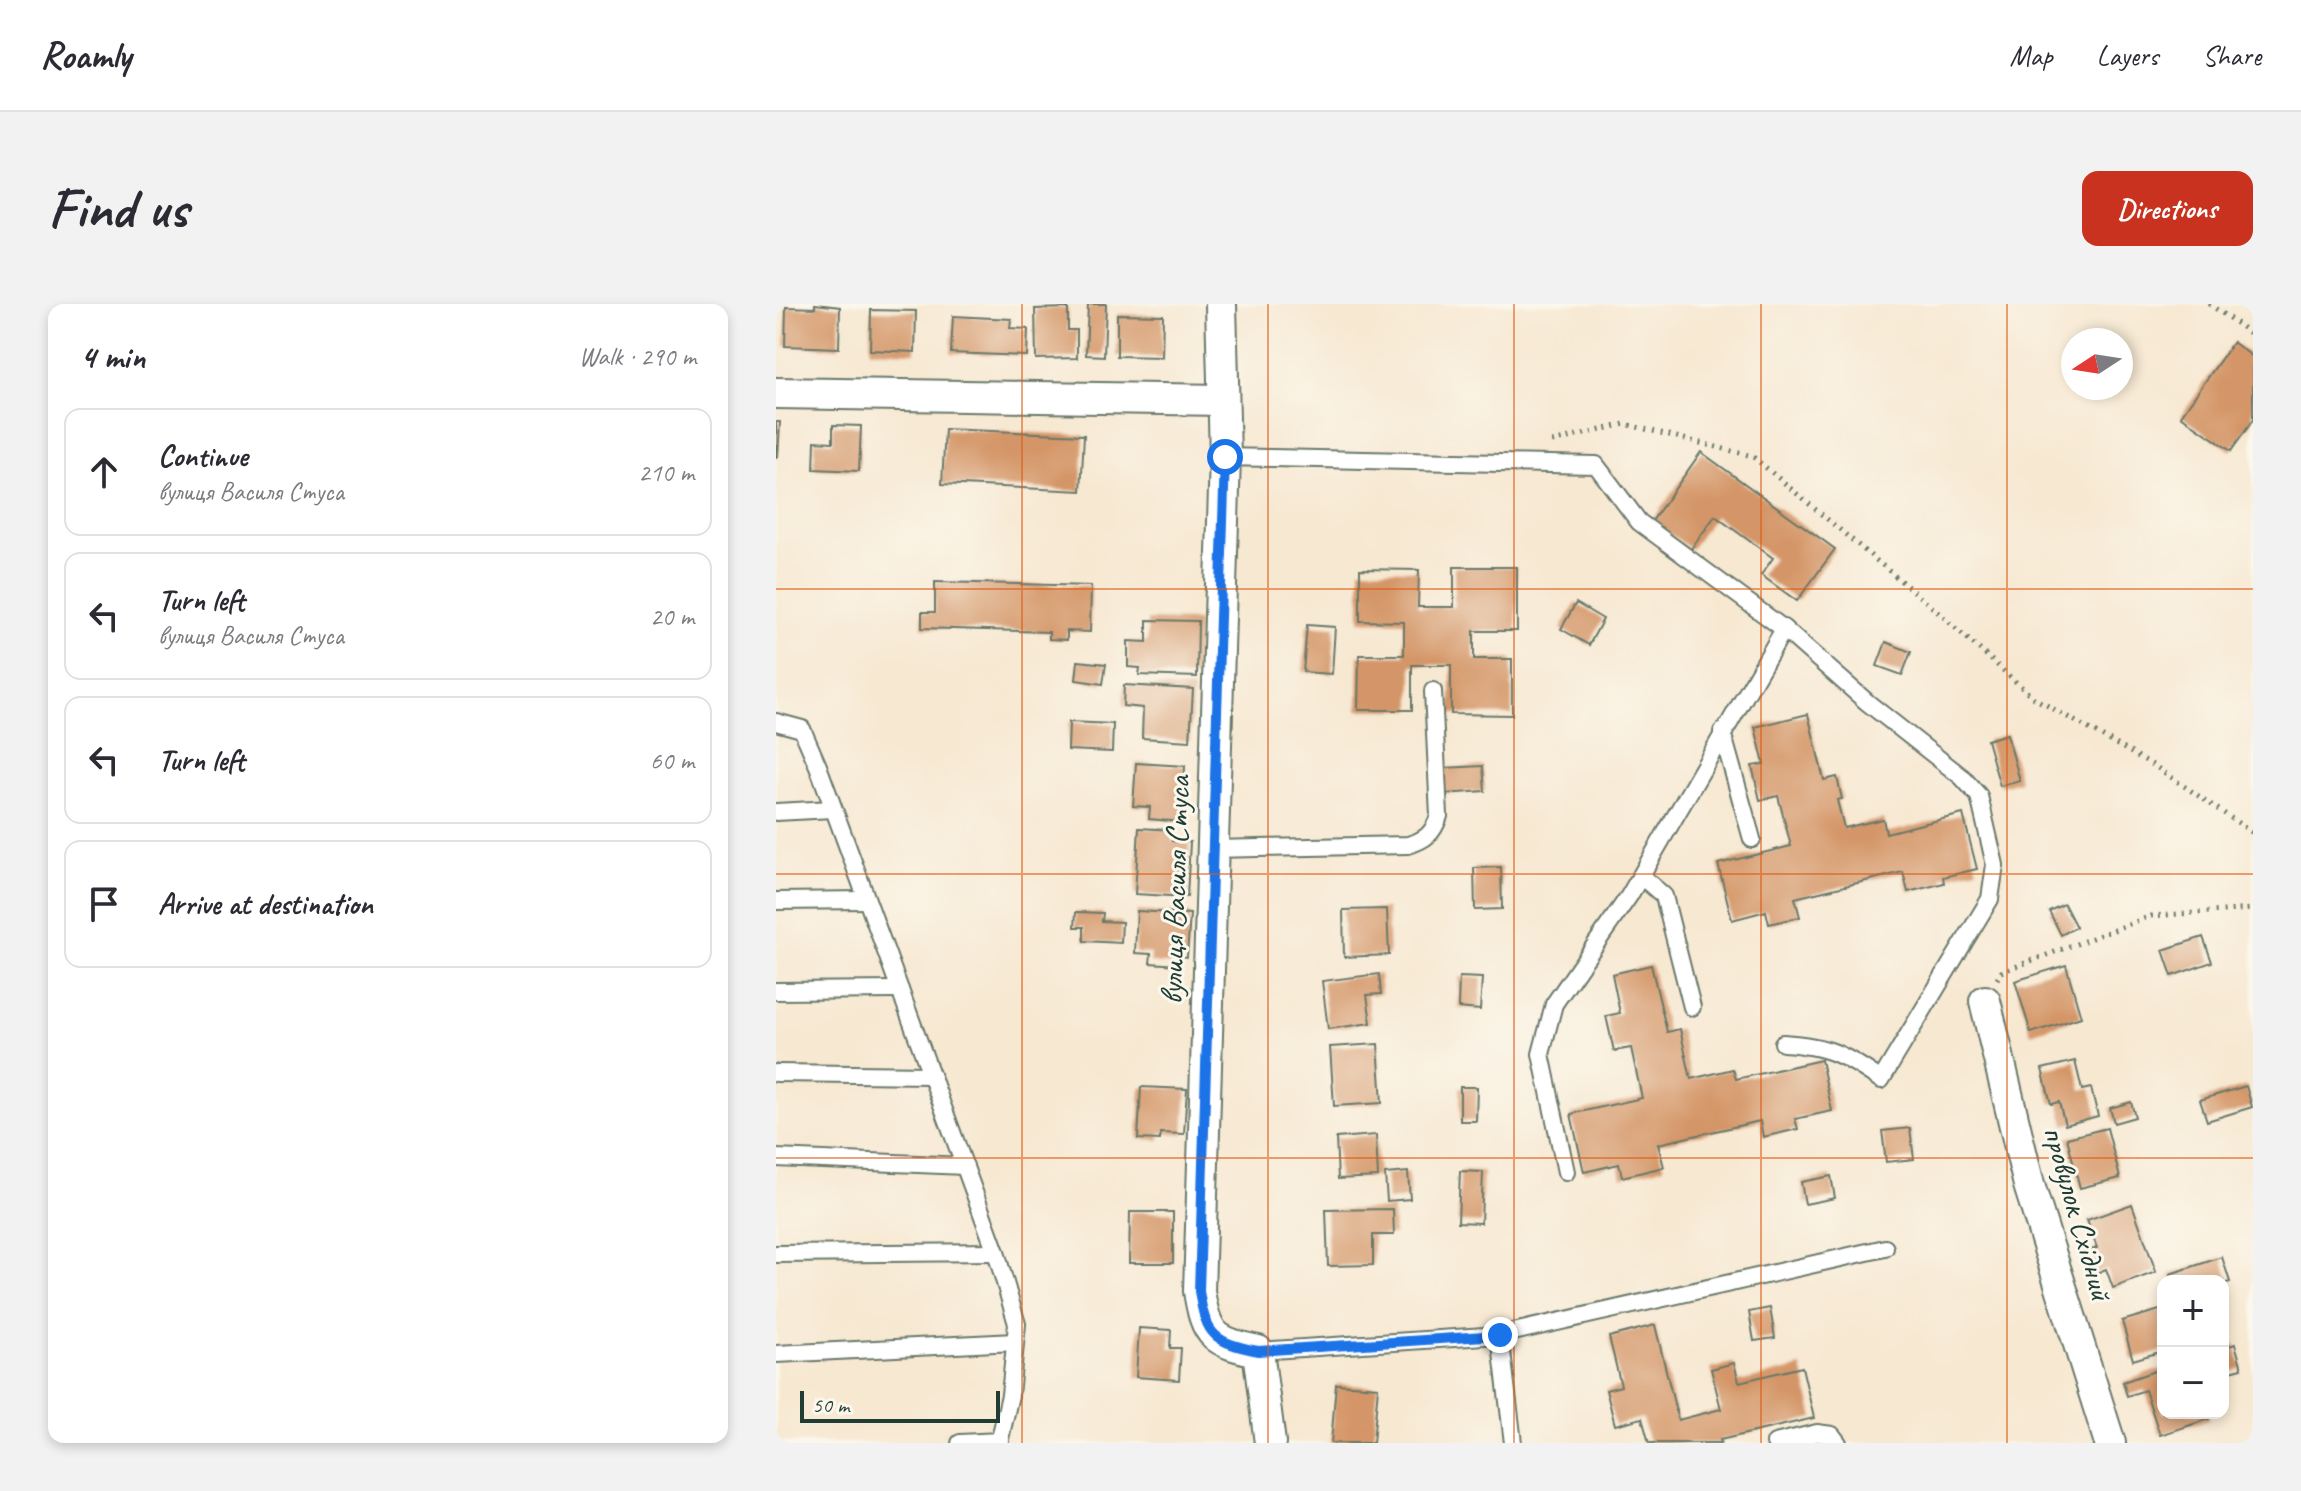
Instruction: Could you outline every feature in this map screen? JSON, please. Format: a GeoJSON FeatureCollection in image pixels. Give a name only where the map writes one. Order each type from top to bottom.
{"type":"FeatureCollection","features":[{"type":"Feature","properties":{"kind":"street","name":"вулиця Василя Стуса"},"geometry":{"type":"LineString","coordinates":[[1221,304],[1225,457],[1199,1291],[1204,1319],[1214,1334],[1230,1345],[1258,1351]]}},
{"type":"Feature","properties":{"kind":"street"},"geometry":{"type":"LineString","coordinates":[[776,393],[1223,400]]}},
{"type":"Feature","properties":{"kind":"street","name":"провулок Східний"},"geometry":{"type":"LineString","coordinates":[[1985,1001],[2029,1185],[2110,1443]]}},
{"type":"Feature","properties":{"kind":"street"},"geometry":{"type":"LineString","coordinates":[[1258,1351],[1270,1443]]}},
{"type":"Feature","properties":{"kind":"lane"},"geometry":{"type":"LineString","coordinates":[[1225,457],[1596,465],[1639,522],[1784,629],[1868,703],[1962,777],[1979,796],[1995,865],[1990,899],[1881,1080],[1849,1058],[1817,1045],[1783,1043]]}},
{"type":"Feature","properties":{"kind":"lane"},"geometry":{"type":"LineString","coordinates":[[1566,1172],[1541,1054],[1554,1004],[1641,876],[1784,629]]}},
{"type":"Feature","properties":{"kind":"lane"},"geometry":{"type":"LineString","coordinates":[[1212,849],[1408,845],[1424,840],[1434,829],[1439,816],[1433,691]]}},
{"type":"Feature","properties":{"kind":"lane"},"geometry":{"type":"LineString","coordinates":[[776,722],[802,729],[965,1166],[996,1252],[1017,1324],[1010,1395],[1000,1442],[960,1443]]}},
{"type":"Feature","properties":{"kind":"lane"},"geometry":{"type":"LineString","coordinates":[[1722,732],[1752,839]]}},
{"type":"Feature","properties":{"kind":"lane"},"geometry":{"type":"LineString","coordinates":[[776,812],[833,809]]}},
{"type":"Feature","properties":{"kind":"lane"},"geometry":{"type":"LineString","coordinates":[[1641,876],[1664,896],[1692,1007]]}},
{"type":"Feature","properties":{"kind":"lane"},"geometry":{"type":"LineString","coordinates":[[776,901],[866,900]]}},
{"type":"Feature","properties":{"kind":"lane"},"geometry":{"type":"LineString","coordinates":[[776,991],[900,990]]}},
{"type":"Feature","properties":{"kind":"lane"},"geometry":{"type":"LineString","coordinates":[[776,1073],[931,1075]]}},
{"type":"Feature","properties":{"kind":"lane"},"geometry":{"type":"LineString","coordinates":[[776,1158],[965,1166]]}},
{"type":"Feature","properties":{"kind":"lane"},"geometry":{"type":"LineString","coordinates":[[1258,1351],[1500,1335],[1885,1248]]}},
{"type":"Feature","properties":{"kind":"lane"},"geometry":{"type":"LineString","coordinates":[[776,1254],[996,1252]]}},
{"type":"Feature","properties":{"kind":"lane"},"geometry":{"type":"LineString","coordinates":[[1500,1335],[1513,1443]]}},
{"type":"Feature","properties":{"kind":"lane"},"geometry":{"type":"LineString","coordinates":[[776,1354],[1015,1342]]}},
{"type":"Feature","properties":{"kind":"lane"},"geometry":{"type":"LineString","coordinates":[[1775,1443],[1817,1433],[1832,1435],[1838,1443]]}},
{"type":"Feature","properties":{"kind":"path"},"geometry":{"type":"LineString","coordinates":[[2209,304],[2253,335]]}},
{"type":"Feature","properties":{"kind":"path"},"geometry":{"type":"LineString","coordinates":[[1531,464],[1549,442],[1625,424],[1752,456],[1932,607],[2034,698],[2153,765],[2253,833]]}},
{"type":"Feature","properties":{"kind":"path"},"geometry":{"type":"LineString","coordinates":[[1985,1001],[2001,972],[2151,916],[2253,909]]}},
{"type":"Feature","properties":{"kind":"building"},"geometry":{"type":"Polygon","coordinates":[[[815,304],[840,307],[839,348],[785,346],[786,307],[815,308],[815,304]]]}},
{"type":"Feature","properties":{"kind":"building"},"geometry":{"type":"Polygon","coordinates":[[[1088,304],[1106,304],[1104,356],[1086,355],[1088,304]]]}},
{"type":"Feature","properties":{"kind":"building"},"geometry":{"type":"Polygon","coordinates":[[[1068,308],[1068,330],[1077,330],[1077,358],[1036,359],[1035,309],[1068,308]]]}},
{"type":"Feature","properties":{"kind":"building"},"geometry":{"type":"Polygon","coordinates":[[[871,310],[916,311],[915,352],[870,350],[871,310]]]}},
{"type":"Feature","properties":{"kind":"building"},"geometry":{"type":"Polygon","coordinates":[[[1117,314],[1163,315],[1162,357],[1117,356],[1117,314]]]}},
{"type":"Feature","properties":{"kind":"building"},"geometry":{"type":"Polygon","coordinates":[[[953,316],[1011,319],[1010,328],[1028,329],[1027,356],[951,353],[953,316]]]}},
{"type":"Feature","properties":{"kind":"building"},"geometry":{"type":"Polygon","coordinates":[[[2233,342],[2253,357],[2253,420],[2231,451],[2181,416],[2233,342]]]}},
{"type":"Feature","properties":{"kind":"building"},"geometry":{"type":"Polygon","coordinates":[[[776,422],[780,422],[778,457],[776,457],[776,422]]]}},
{"type":"Feature","properties":{"kind":"building"},"geometry":{"type":"Polygon","coordinates":[[[833,425],[861,426],[859,471],[814,469],[815,441],[833,442],[833,425]]]}},
{"type":"Feature","properties":{"kind":"building"},"geometry":{"type":"Polygon","coordinates":[[[945,429],[1084,435],[1081,491],[942,484],[945,429]]]}},
{"type":"Feature","properties":{"kind":"building"},"geometry":{"type":"Polygon","coordinates":[[[1701,452],[1835,549],[1797,601],[1761,575],[1773,558],[1715,516],[1691,549],[1652,521],[1701,452]]]}},
{"type":"Feature","properties":{"kind":"building"},"geometry":{"type":"Polygon","coordinates":[[[1454,567],[1517,567],[1517,631],[1474,631],[1474,659],[1512,659],[1512,715],[1451,714],[1451,665],[1412,665],[1412,710],[1358,710],[1359,655],[1404,655],[1404,622],[1360,621],[1360,569],[1419,570],[1418,607],[1454,607],[1454,567]]]}},
{"type":"Feature","properties":{"kind":"building"},"geometry":{"type":"Polygon","coordinates":[[[935,582],[1091,586],[1090,632],[1067,631],[1067,640],[1049,639],[1049,632],[922,628],[922,612],[935,612],[935,582]]]}},
{"type":"Feature","properties":{"kind":"building"},"geometry":{"type":"Polygon","coordinates":[[[1576,603],[1603,619],[1589,645],[1561,629],[1576,603]]]}},
{"type":"Feature","properties":{"kind":"building"},"geometry":{"type":"Polygon","coordinates":[[[1147,620],[1198,621],[1197,677],[1139,675],[1140,668],[1128,667],[1128,641],[1147,642],[1147,620]]]}},
{"type":"Feature","properties":{"kind":"building"},"geometry":{"type":"Polygon","coordinates":[[[1307,625],[1335,627],[1332,674],[1303,672],[1307,625]]]}},
{"type":"Feature","properties":{"kind":"building"},"geometry":{"type":"Polygon","coordinates":[[[1886,642],[1911,652],[1902,675],[1877,666],[1886,642]]]}},
{"type":"Feature","properties":{"kind":"building"},"geometry":{"type":"Polygon","coordinates":[[[1078,661],[1106,664],[1103,684],[1076,680],[1078,661]]]}},
{"type":"Feature","properties":{"kind":"building"},"geometry":{"type":"Polygon","coordinates":[[[1124,685],[1193,689],[1190,741],[1142,738],[1143,708],[1123,706],[1124,685]]]}},
{"type":"Feature","properties":{"kind":"building"},"geometry":{"type":"Polygon","coordinates":[[[1808,714],[1824,780],[1837,777],[1842,799],[1837,800],[1844,828],[1883,819],[1886,833],[1963,814],[1977,869],[1943,877],[1944,883],[1908,892],[1903,872],[1795,898],[1800,917],[1769,924],[1766,911],[1732,920],[1718,864],[1791,846],[1778,796],[1760,800],[1752,766],[1764,764],[1755,727],[1808,714]]]}},
{"type":"Feature","properties":{"kind":"building"},"geometry":{"type":"Polygon","coordinates":[[[1069,722],[1113,724],[1112,752],[1068,750],[1069,722]]]}},
{"type":"Feature","properties":{"kind":"building"},"geometry":{"type":"Polygon","coordinates":[[[2007,734],[2020,781],[2000,786],[1987,740],[2007,734]]]}},
{"type":"Feature","properties":{"kind":"building"},"geometry":{"type":"Polygon","coordinates":[[[1136,763],[1185,766],[1182,822],[1149,819],[1150,807],[1133,806],[1136,763]]]}},
{"type":"Feature","properties":{"kind":"building"},"geometry":{"type":"Polygon","coordinates":[[[1483,766],[1485,791],[1444,794],[1443,768],[1483,766]]]}},
{"type":"Feature","properties":{"kind":"building"},"geometry":{"type":"Polygon","coordinates":[[[1139,828],[1173,830],[1172,841],[1190,842],[1187,897],[1135,894],[1139,828]]]}},
{"type":"Feature","properties":{"kind":"building"},"geometry":{"type":"Polygon","coordinates":[[[1501,867],[1502,909],[1475,910],[1474,868],[1501,867]]]}},
{"type":"Feature","properties":{"kind":"building"},"geometry":{"type":"Polygon","coordinates":[[[2064,904],[2076,927],[2061,935],[2049,911],[2064,904]]]}},
{"type":"Feature","properties":{"kind":"building"},"geometry":{"type":"Polygon","coordinates":[[[1387,909],[1389,955],[1344,957],[1343,910],[1387,909]]]}},
{"type":"Feature","properties":{"kind":"building"},"geometry":{"type":"Polygon","coordinates":[[[1137,911],[1190,914],[1187,957],[1179,956],[1178,965],[1150,963],[1151,954],[1135,953],[1137,911]]]}},
{"type":"Feature","properties":{"kind":"building"},"geometry":{"type":"Polygon","coordinates":[[[1076,912],[1103,913],[1102,921],[1122,922],[1121,943],[1084,941],[1084,927],[1075,927],[1076,912]]]}},
{"type":"Feature","properties":{"kind":"building"},"geometry":{"type":"Polygon","coordinates":[[[2203,937],[2212,962],[2172,976],[2163,950],[2203,937]]]}},
{"type":"Feature","properties":{"kind":"building"},"geometry":{"type":"Polygon","coordinates":[[[1651,965],[1667,1032],[1680,1029],[1691,1079],[1733,1069],[1736,1079],[1821,1060],[1832,1111],[1795,1119],[1798,1129],[1763,1137],[1760,1121],[1658,1144],[1664,1167],[1622,1177],[1619,1164],[1584,1172],[1571,1114],[1642,1098],[1631,1048],[1614,1051],[1606,1016],[1620,1013],[1612,974],[1651,965]]]}},
{"type":"Feature","properties":{"kind":"building"},"geometry":{"type":"Polygon","coordinates":[[[2066,965],[2081,1017],[2031,1033],[2015,981],[2066,965]]]}},
{"type":"Feature","properties":{"kind":"building"},"geometry":{"type":"Polygon","coordinates":[[[1379,974],[1381,994],[1367,995],[1371,1023],[1328,1029],[1322,981],[1379,974]]]}},
{"type":"Feature","properties":{"kind":"building"},"geometry":{"type":"Polygon","coordinates":[[[1459,977],[1482,978],[1480,1010],[1458,1008],[1459,977]]]}},
{"type":"Feature","properties":{"kind":"building"},"geometry":{"type":"Polygon","coordinates":[[[1378,1044],[1382,1103],[1334,1106],[1330,1047],[1378,1044]]]}},
{"type":"Feature","properties":{"kind":"building"},"geometry":{"type":"Polygon","coordinates":[[[2075,1061],[2082,1090],[2091,1088],[2098,1116],[2065,1125],[2059,1102],[2051,1104],[2042,1069],[2075,1061]]]}},
{"type":"Feature","properties":{"kind":"building"},"geometry":{"type":"Polygon","coordinates":[[[2246,1086],[2252,1107],[2207,1121],[2200,1100],[2246,1086]]]}},
{"type":"Feature","properties":{"kind":"building"},"geometry":{"type":"Polygon","coordinates":[[[1141,1087],[1187,1089],[1184,1134],[1160,1133],[1160,1140],[1138,1139],[1141,1087]]]}},
{"type":"Feature","properties":{"kind":"building"},"geometry":{"type":"Polygon","coordinates":[[[1460,1087],[1477,1087],[1476,1121],[1460,1121],[1460,1087]]]}},
{"type":"Feature","properties":{"kind":"building"},"geometry":{"type":"Polygon","coordinates":[[[2131,1102],[2135,1117],[2114,1123],[2110,1108],[2131,1102]]]}},
{"type":"Feature","properties":{"kind":"building"},"geometry":{"type":"Polygon","coordinates":[[[1910,1128],[1914,1159],[1886,1162],[1882,1131],[1910,1128]]]}},
{"type":"Feature","properties":{"kind":"building"},"geometry":{"type":"Polygon","coordinates":[[[2107,1128],[2120,1178],[2080,1188],[2067,1138],[2107,1128]]]}},
{"type":"Feature","properties":{"kind":"building"},"geometry":{"type":"Polygon","coordinates":[[[1376,1135],[1378,1177],[1338,1179],[1336,1138],[1376,1135]]]}},
{"type":"Feature","properties":{"kind":"building"},"geometry":{"type":"Polygon","coordinates":[[[1460,1171],[1483,1172],[1481,1223],[1458,1222],[1460,1171]]]}},
{"type":"Feature","properties":{"kind":"building"},"geometry":{"type":"Polygon","coordinates":[[[1408,1172],[1410,1199],[1387,1201],[1385,1174],[1408,1172]]]}},
{"type":"Feature","properties":{"kind":"building"},"geometry":{"type":"Polygon","coordinates":[[[1831,1176],[1835,1198],[1805,1204],[1801,1182],[1831,1176]]]}},
{"type":"Feature","properties":{"kind":"building"},"geometry":{"type":"Polygon","coordinates":[[[2132,1204],[2156,1272],[2113,1288],[2106,1269],[2089,1276],[2081,1254],[2097,1248],[2087,1220],[2132,1204]]]}},
{"type":"Feature","properties":{"kind":"building"},"geometry":{"type":"Polygon","coordinates":[[[1393,1209],[1394,1235],[1373,1235],[1373,1265],[1328,1266],[1326,1210],[1393,1209]]]}},
{"type":"Feature","properties":{"kind":"building"},"geometry":{"type":"Polygon","coordinates":[[[1130,1212],[1173,1212],[1173,1263],[1129,1263],[1130,1212]]]}},
{"type":"Feature","properties":{"kind":"building"},"geometry":{"type":"Polygon","coordinates":[[[2222,1257],[2228,1275],[2170,1275],[2222,1257]]]}},
{"type":"Feature","properties":{"kind":"building"},"geometry":{"type":"Polygon","coordinates":[[[1770,1308],[1775,1338],[1754,1341],[1749,1312],[1770,1308]]]}},
{"type":"Feature","properties":{"kind":"building"},"geometry":{"type":"Polygon","coordinates":[[[2157,1311],[2157,1353],[2133,1360],[2122,1321],[2157,1311]]]}},
{"type":"Feature","properties":{"kind":"building"},"geometry":{"type":"Polygon","coordinates":[[[1655,1325],[1678,1420],[1721,1409],[1711,1369],[1734,1363],[1739,1382],[1802,1367],[1814,1418],[1720,1440],[1721,1443],[1649,1443],[1642,1418],[1615,1425],[1606,1390],[1621,1386],[1609,1337],[1655,1325]]]}},
{"type":"Feature","properties":{"kind":"building"},"geometry":{"type":"Polygon","coordinates":[[[1139,1328],[1171,1330],[1170,1348],[1181,1348],[1179,1380],[1136,1377],[1139,1328]]]}},
{"type":"Feature","properties":{"kind":"building"},"geometry":{"type":"Polygon","coordinates":[[[2235,1344],[2242,1368],[2229,1371],[2229,1346],[2235,1344]]]}},
{"type":"Feature","properties":{"kind":"building"},"geometry":{"type":"Polygon","coordinates":[[[2157,1370],[2157,1419],[2209,1419],[2160,1435],[2145,1390],[2127,1396],[2123,1382],[2157,1370]]]}},
{"type":"Feature","properties":{"kind":"building"},"geometry":{"type":"Polygon","coordinates":[[[1336,1384],[1378,1387],[1373,1443],[1331,1443],[1336,1384]]]}},
{"type":"Feature","properties":{"kind":"route"},"geometry":{"type":"LineString","coordinates":[[1225,457],[1199,1291],[1204,1319],[1214,1334],[1230,1345],[1258,1351],[1500,1335]]}}]}
